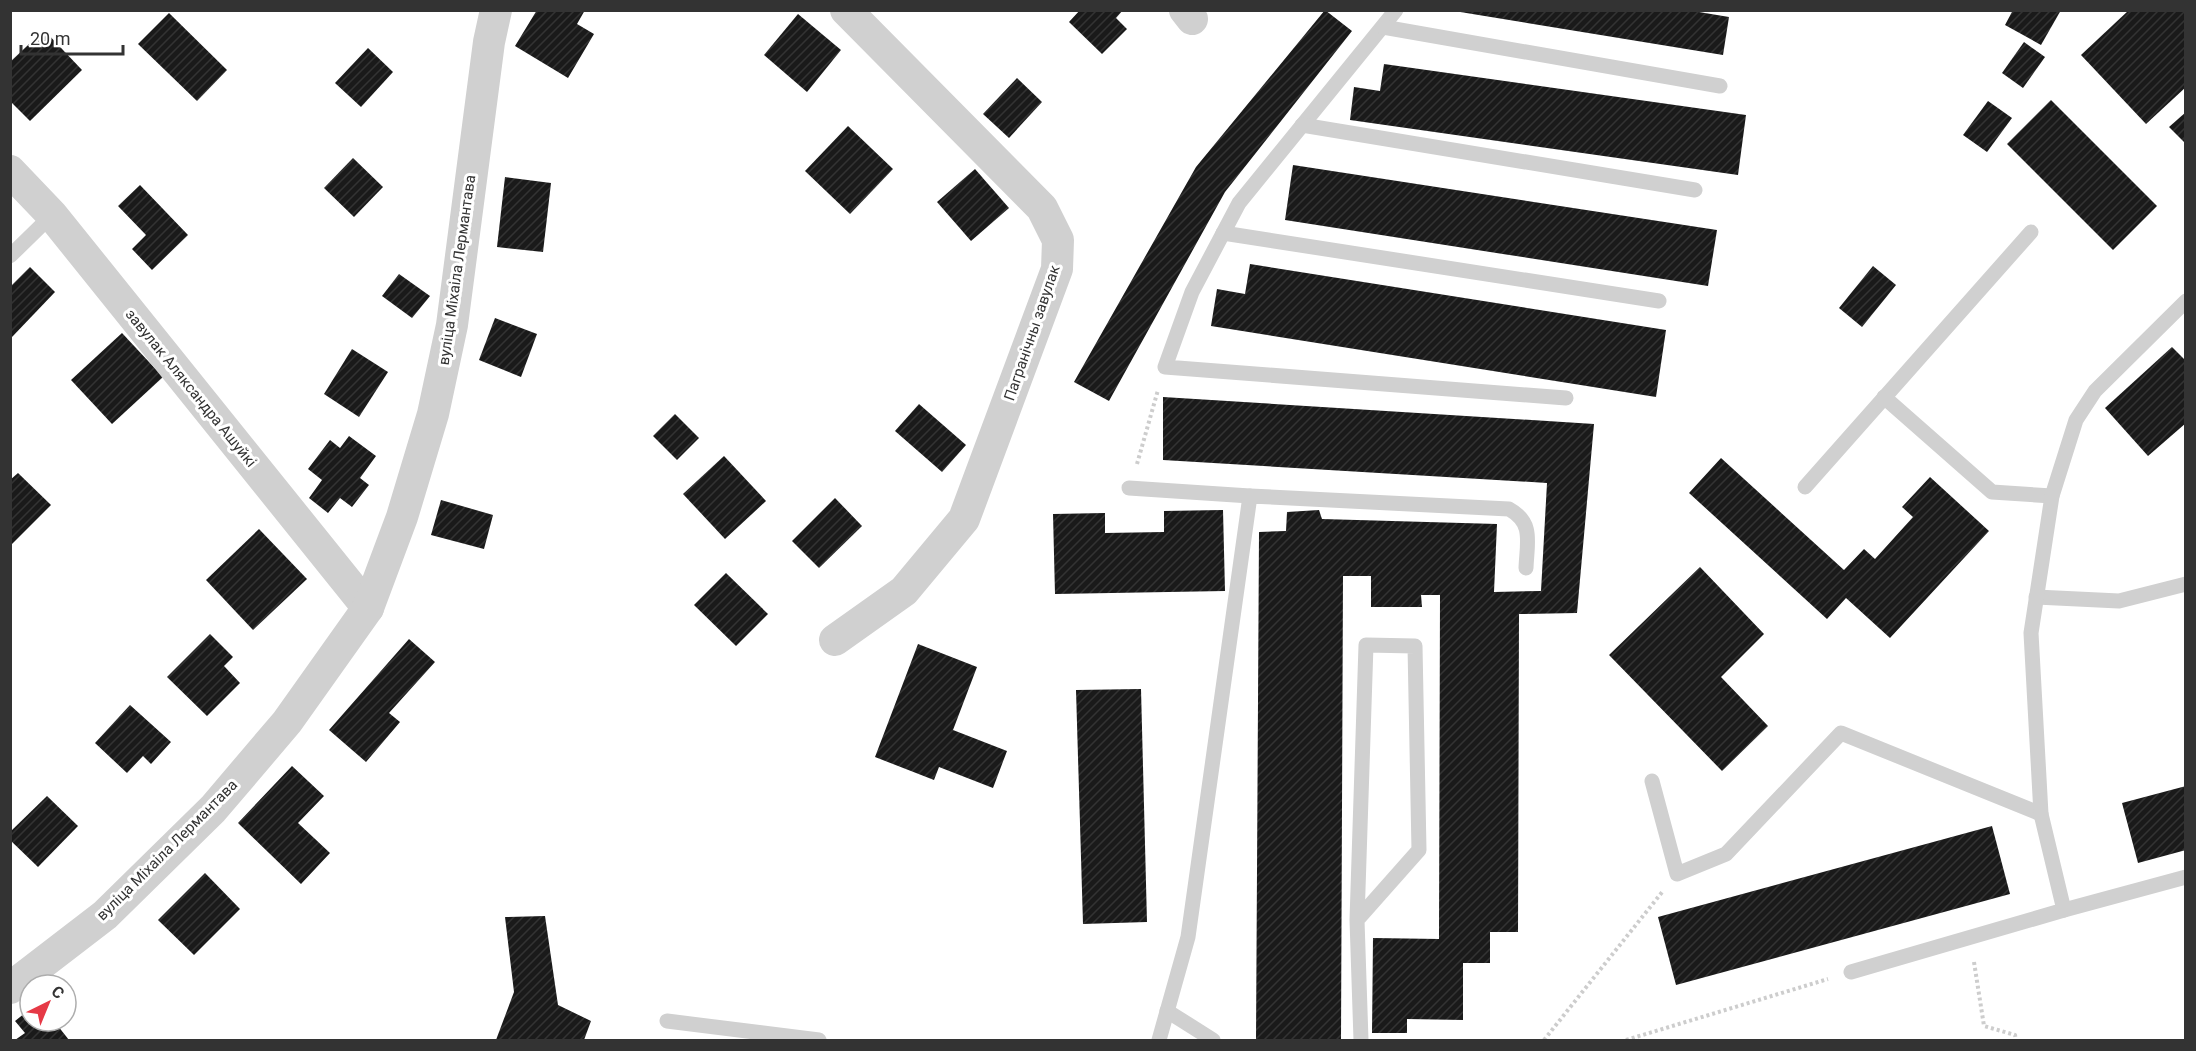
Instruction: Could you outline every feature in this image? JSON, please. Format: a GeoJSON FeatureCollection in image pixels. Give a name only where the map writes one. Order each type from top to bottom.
{"type":"FeatureCollection","features":[{"type":"Feature","properties":{"kind":"street","name":"вуліца Міхаіла Лермантава"},"geometry":{"type":"LineString","coordinates":[[10,988],[105,915],[213,809],[287,722],[368,608],[402,517],[435,403],[452,325],[489,42],[496,10]]}},
{"type":"Feature","properties":{"kind":"street","name":"Пагранічны завулак"},"geometry":{"type":"LineString","coordinates":[[836,640],[904,591],[964,519],[1058,269],[1058,240],[1042,208],[846,10]]}},
{"type":"Feature","properties":{"kind":"street","name":"завулак Аляксандра Ашуйкі"},"geometry":{"type":"LineString","coordinates":[[10,171],[52,215],[368,608]]}},
{"type":"Feature","properties":{"kind":"lane"},"geometry":{"type":"LineString","coordinates":[[1396,10],[1239,203],[1192,292],[1165,366],[1566,398]]}},
{"type":"Feature","properties":{"kind":"lane"},"geometry":{"type":"LineString","coordinates":[[1383,27],[1719,86]]}},
{"type":"Feature","properties":{"kind":"lane"},"geometry":{"type":"LineString","coordinates":[[1302,125],[1695,190]]}},
{"type":"Feature","properties":{"kind":"lane"},"geometry":{"type":"LineString","coordinates":[[10,256],[52,215]]}},
{"type":"Feature","properties":{"kind":"lane"},"geometry":{"type":"LineString","coordinates":[[1805,487],[2031,232]]}},
{"type":"Feature","properties":{"kind":"lane"},"geometry":{"type":"LineString","coordinates":[[1223,233],[1659,301]]}},
{"type":"Feature","properties":{"kind":"lane"},"geometry":{"type":"LineString","coordinates":[[2064,910],[2041,814],[2031,633],[2052,496],[2076,420],[2095,391],[2186,301]]}},
{"type":"Feature","properties":{"kind":"lane"},"geometry":{"type":"LineString","coordinates":[[1884,397],[1992,492],[2052,496]]}},
{"type":"Feature","properties":{"kind":"lane"},"geometry":{"type":"LineString","coordinates":[[1129,488],[1509,509],[1521,516],[1527,528],[1526,568]]}},
{"type":"Feature","properties":{"kind":"lane"},"geometry":{"type":"LineString","coordinates":[[1159,1041],[1188,937],[1250,496]]}},
{"type":"Feature","properties":{"kind":"lane"},"geometry":{"type":"LineString","coordinates":[[2036,597],[2120,600],[2186,585]]}},
{"type":"Feature","properties":{"kind":"lane"},"geometry":{"type":"LineString","coordinates":[[1358,920],[1419,850],[1415,646],[1366,645],[1358,920],[1361,1041]]}},
{"type":"Feature","properties":{"kind":"lane"},"geometry":{"type":"LineString","coordinates":[[1652,781],[1677,874],[1726,854],[1841,733],[2041,814]]}},
{"type":"Feature","properties":{"kind":"lane"},"geometry":{"type":"LineString","coordinates":[[1851,972],[2186,877]]}},
{"type":"Feature","properties":{"kind":"lane"},"geometry":{"type":"LineString","coordinates":[[1167,1011],[1213,1041]]}},
{"type":"Feature","properties":{"kind":"lane"},"geometry":{"type":"LineString","coordinates":[[667,1021],[819,1041]]}},
{"type":"Feature","properties":{"kind":"path"},"geometry":{"type":"LineString","coordinates":[[1129,488],[1165,366]]}},
{"type":"Feature","properties":{"kind":"path"},"geometry":{"type":"LineString","coordinates":[[1544,1041],[1677,874]]}},
{"type":"Feature","properties":{"kind":"path"},"geometry":{"type":"LineString","coordinates":[[1970,937],[1984,1026],[2015,1035],[2016,1041]]}},
{"type":"Feature","properties":{"kind":"path"},"geometry":{"type":"LineString","coordinates":[[1626,1041],[1851,972]]}},
{"type":"Feature","properties":{"kind":"building"},"geometry":{"type":"Polygon","coordinates":[[[537,10],[585,10],[577,24],[594,34],[568,78],[515,46],[537,10]]]}},
{"type":"Feature","properties":{"kind":"building"},"geometry":{"type":"Polygon","coordinates":[[[1080,10],[1123,10],[1116,18],[1127,29],[1102,54],[1069,22],[1080,10]]]}},
{"type":"Feature","properties":{"kind":"building"},"geometry":{"type":"Polygon","coordinates":[[[1325,10],[1352,31],[1225,192],[1109,401],[1074,382],[1196,167],[1325,10]]]}},
{"type":"Feature","properties":{"kind":"building"},"geometry":{"type":"Polygon","coordinates":[[[1448,10],[1687,10],[1729,17],[1723,55],[1448,10]]]}},
{"type":"Feature","properties":{"kind":"building"},"geometry":{"type":"Polygon","coordinates":[[[2013,10],[2061,10],[2041,45],[2005,25],[2013,10]]]}},
{"type":"Feature","properties":{"kind":"building"},"geometry":{"type":"Polygon","coordinates":[[[2129,10],[2186,10],[2186,87],[2146,124],[2081,55],[2129,10]]]}},
{"type":"Feature","properties":{"kind":"building"},"geometry":{"type":"Polygon","coordinates":[[[169,13],[227,70],[197,101],[138,44],[169,13]]]}},
{"type":"Feature","properties":{"kind":"building"},"geometry":{"type":"Polygon","coordinates":[[[798,14],[841,50],[807,92],[764,55],[798,14]]]}},
{"type":"Feature","properties":{"kind":"building"},"geometry":{"type":"Polygon","coordinates":[[[44,30],[82,70],[30,121],[10,101],[10,62],[44,30]]]}},
{"type":"Feature","properties":{"kind":"building"},"geometry":{"type":"Polygon","coordinates":[[[2024,42],[2045,57],[2023,88],[2002,73],[2024,42]]]}},
{"type":"Feature","properties":{"kind":"building"},"geometry":{"type":"Polygon","coordinates":[[[368,48],[393,72],[361,107],[335,83],[368,48]]]}},
{"type":"Feature","properties":{"kind":"building"},"geometry":{"type":"Polygon","coordinates":[[[1384,64],[1746,115],[1738,175],[1350,120],[1354,87],[1380,91],[1384,64]]]}},
{"type":"Feature","properties":{"kind":"building"},"geometry":{"type":"Polygon","coordinates":[[[1017,78],[1042,102],[1009,138],[983,114],[1017,78]]]}},
{"type":"Feature","properties":{"kind":"building"},"geometry":{"type":"Polygon","coordinates":[[[2051,100],[2157,206],[2113,250],[2007,144],[2051,100]]]}},
{"type":"Feature","properties":{"kind":"building"},"geometry":{"type":"Polygon","coordinates":[[[1988,101],[2012,118],[1987,152],[1963,135],[1988,101]]]}},
{"type":"Feature","properties":{"kind":"building"},"geometry":{"type":"Polygon","coordinates":[[[2186,112],[2186,144],[2169,127],[2186,112]]]}},
{"type":"Feature","properties":{"kind":"building"},"geometry":{"type":"Polygon","coordinates":[[[848,126],[893,169],[850,214],[805,171],[848,126]]]}},
{"type":"Feature","properties":{"kind":"building"},"geometry":{"type":"Polygon","coordinates":[[[353,158],[383,187],[354,217],[324,188],[353,158]]]}},
{"type":"Feature","properties":{"kind":"building"},"geometry":{"type":"Polygon","coordinates":[[[1293,165],[1717,230],[1708,286],[1285,220],[1293,165]]]}},
{"type":"Feature","properties":{"kind":"building"},"geometry":{"type":"Polygon","coordinates":[[[975,169],[1009,208],[971,241],[937,202],[975,169]]]}},
{"type":"Feature","properties":{"kind":"building"},"geometry":{"type":"Polygon","coordinates":[[[505,177],[551,183],[543,252],[497,247],[505,177]]]}},
{"type":"Feature","properties":{"kind":"building"},"geometry":{"type":"Polygon","coordinates":[[[140,185],[188,235],[152,270],[132,249],[146,235],[118,206],[140,185]]]}},
{"type":"Feature","properties":{"kind":"building"},"geometry":{"type":"Polygon","coordinates":[[[1250,264],[1666,330],[1656,397],[1211,326],[1217,289],[1245,294],[1250,264]]]}},
{"type":"Feature","properties":{"kind":"building"},"geometry":{"type":"Polygon","coordinates":[[[1873,266],[1896,285],[1862,327],[1839,308],[1873,266]]]}},
{"type":"Feature","properties":{"kind":"building"},"geometry":{"type":"Polygon","coordinates":[[[30,267],[55,292],[12,337],[10,335],[10,287],[30,267]]]}},
{"type":"Feature","properties":{"kind":"building"},"geometry":{"type":"Polygon","coordinates":[[[399,274],[430,296],[412,318],[382,296],[399,274]]]}},
{"type":"Feature","properties":{"kind":"building"},"geometry":{"type":"Polygon","coordinates":[[[495,318],[537,334],[521,377],[479,360],[495,318]]]}},
{"type":"Feature","properties":{"kind":"building"},"geometry":{"type":"Polygon","coordinates":[[[122,333],[163,377],[112,424],[71,380],[122,333]]]}},
{"type":"Feature","properties":{"kind":"building"},"geometry":{"type":"Polygon","coordinates":[[[2172,347],[2186,361],[2186,423],[2148,456],[2105,408],[2172,347]]]}},
{"type":"Feature","properties":{"kind":"building"},"geometry":{"type":"Polygon","coordinates":[[[352,349],[388,372],[359,417],[324,394],[352,349]]]}},
{"type":"Feature","properties":{"kind":"building"},"geometry":{"type":"Polygon","coordinates":[[[1163,397],[1594,424],[1577,613],[1519,614],[1518,932],[1490,932],[1490,963],[1463,963],[1463,1020],[1407,1019],[1407,1033],[1372,1033],[1373,938],[1439,939],[1440,595],[1421,595],[1422,607],[1371,607],[1371,576],[1343,576],[1341,1040],[1256,1040],[1259,532],[1286,531],[1287,512],[1319,510],[1322,519],[1497,524],[1494,592],[1541,591],[1547,483],[1163,460],[1163,397]]]}},
{"type":"Feature","properties":{"kind":"building"},"geometry":{"type":"Polygon","coordinates":[[[919,404],[966,445],[942,472],[895,431],[919,404]]]}},
{"type":"Feature","properties":{"kind":"building"},"geometry":{"type":"Polygon","coordinates":[[[675,414],[699,438],[677,460],[653,436],[675,414]]]}},
{"type":"Feature","properties":{"kind":"building"},"geometry":{"type":"Polygon","coordinates":[[[349,436],[376,456],[360,478],[369,485],[352,507],[340,498],[328,513],[309,498],[322,480],[308,469],[330,440],[340,448],[349,436]]]}},
{"type":"Feature","properties":{"kind":"building"},"geometry":{"type":"Polygon","coordinates":[[[724,456],[766,501],[725,539],[683,494],[724,456]]]}},
{"type":"Feature","properties":{"kind":"building"},"geometry":{"type":"Polygon","coordinates":[[[1721,458],[1844,570],[1864,549],[1875,559],[1913,517],[1902,507],[1930,477],[1989,531],[1890,638],[1846,598],[1827,619],[1689,493],[1721,458]]]}},
{"type":"Feature","properties":{"kind":"building"},"geometry":{"type":"Polygon","coordinates":[[[18,473],[51,505],[10,546],[10,480],[18,473]]]}},
{"type":"Feature","properties":{"kind":"building"},"geometry":{"type":"Polygon","coordinates":[[[835,498],[862,526],[819,568],[792,541],[835,498]]]}},
{"type":"Feature","properties":{"kind":"building"},"geometry":{"type":"Polygon","coordinates":[[[441,500],[493,515],[484,549],[431,535],[441,500]]]}},
{"type":"Feature","properties":{"kind":"building"},"geometry":{"type":"Polygon","coordinates":[[[1223,510],[1225,591],[1055,594],[1053,514],[1105,513],[1105,533],[1164,532],[1164,511],[1223,510]]]}},
{"type":"Feature","properties":{"kind":"building"},"geometry":{"type":"Polygon","coordinates":[[[259,529],[307,579],[253,630],[206,580],[259,529]]]}},
{"type":"Feature","properties":{"kind":"building"},"geometry":{"type":"Polygon","coordinates":[[[1700,567],[1764,634],[1721,677],[1768,726],[1722,771],[1609,655],[1700,567]]]}},
{"type":"Feature","properties":{"kind":"building"},"geometry":{"type":"Polygon","coordinates":[[[726,573],[768,614],[736,646],[694,605],[726,573]]]}},
{"type":"Feature","properties":{"kind":"building"},"geometry":{"type":"Polygon","coordinates":[[[210,634],[233,657],[224,666],[240,683],[207,716],[167,677],[210,634]]]}},
{"type":"Feature","properties":{"kind":"building"},"geometry":{"type":"Polygon","coordinates":[[[409,639],[435,662],[389,713],[400,722],[366,762],[329,730],[409,639]]]}},
{"type":"Feature","properties":{"kind":"building"},"geometry":{"type":"Polygon","coordinates":[[[918,644],[977,667],[953,730],[1007,751],[993,788],[939,767],[934,780],[875,757],[918,644]]]}},
{"type":"Feature","properties":{"kind":"building"},"geometry":{"type":"Polygon","coordinates":[[[1141,689],[1147,922],[1083,924],[1076,690],[1141,689]]]}},
{"type":"Feature","properties":{"kind":"building"},"geometry":{"type":"Polygon","coordinates":[[[130,705],[171,742],[151,764],[143,756],[127,773],[95,743],[130,705]]]}},
{"type":"Feature","properties":{"kind":"building"},"geometry":{"type":"Polygon","coordinates":[[[292,766],[324,796],[298,823],[330,853],[301,884],[238,823],[292,766]]]}},
{"type":"Feature","properties":{"kind":"building"},"geometry":{"type":"Polygon","coordinates":[[[2186,786],[2186,850],[2138,863],[2122,803],[2186,786]]]}},
{"type":"Feature","properties":{"kind":"building"},"geometry":{"type":"Polygon","coordinates":[[[47,796],[78,826],[38,867],[10,840],[10,832],[47,796]]]}},
{"type":"Feature","properties":{"kind":"building"},"geometry":{"type":"Polygon","coordinates":[[[1992,826],[2010,894],[1676,985],[1658,917],[1992,826]]]}},
{"type":"Feature","properties":{"kind":"building"},"geometry":{"type":"Polygon","coordinates":[[[205,873],[240,909],[194,955],[158,920],[205,873]]]}},
{"type":"Feature","properties":{"kind":"building"},"geometry":{"type":"Polygon","coordinates":[[[545,916],[558,1005],[591,1021],[584,1040],[496,1040],[514,992],[505,917],[545,916]]]}},
{"type":"Feature","properties":{"kind":"building"},"geometry":{"type":"Polygon","coordinates":[[[25,1033],[63,1033],[69,1040],[15,1040],[25,1033]]]}}]}
